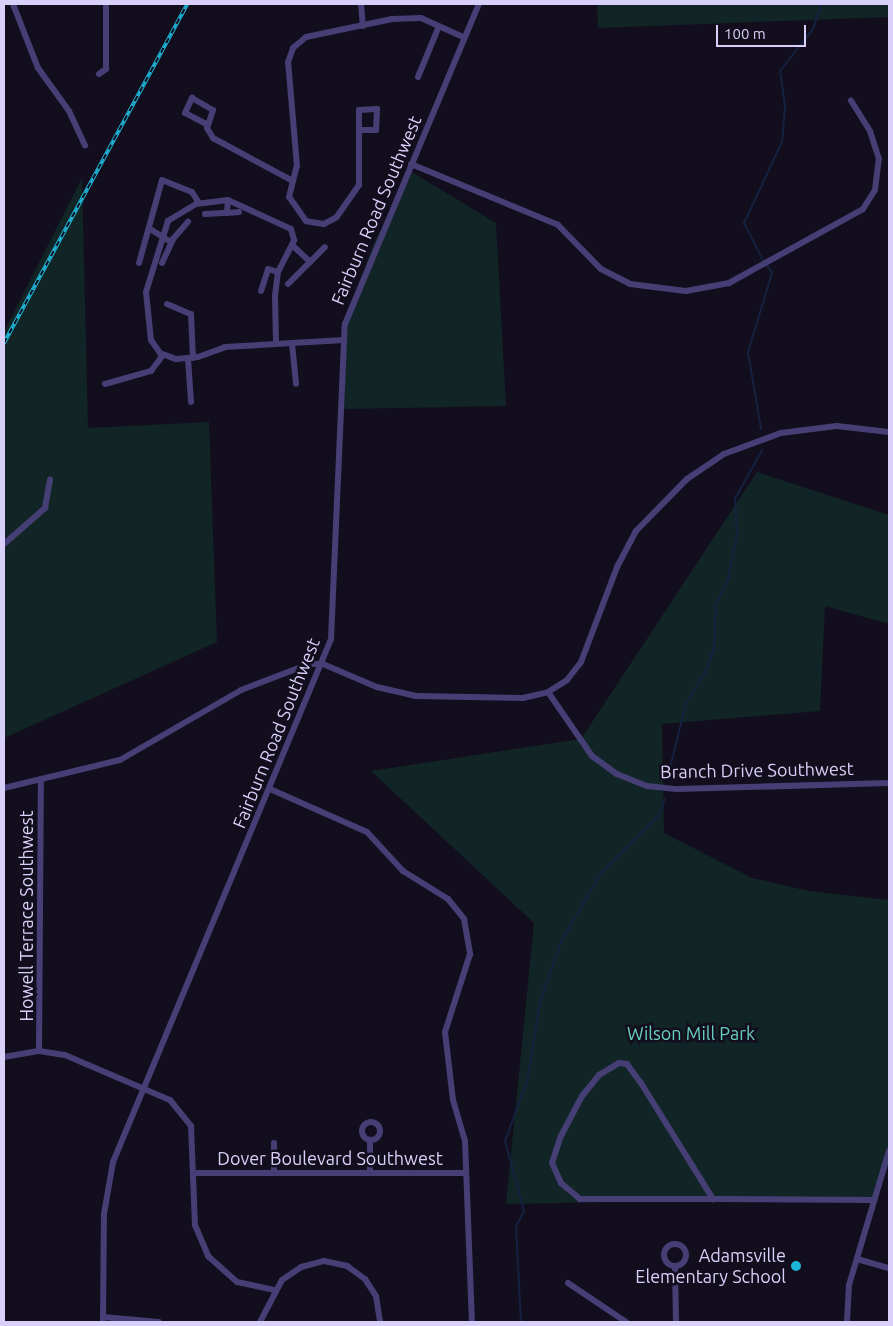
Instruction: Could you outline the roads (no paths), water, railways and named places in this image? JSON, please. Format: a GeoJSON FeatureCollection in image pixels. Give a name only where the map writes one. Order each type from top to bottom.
{"type":"FeatureCollection","features":[{"type":"Feature","properties":{"kind":"street"},"geometry":{"type":"LineString","coordinates":[[13,4],[38,68],[70,111],[85,146]]}},
{"type":"Feature","properties":{"kind":"street"},"geometry":{"type":"LineString","coordinates":[[99,74],[106,69],[106,4]]}},
{"type":"Feature","properties":{"kind":"street"},"geometry":{"type":"LineString","coordinates":[[361,4],[363,26]]}},
{"type":"Feature","properties":{"kind":"street","name":"Fairburn Road Southwest"},"geometry":{"type":"LineString","coordinates":[[103,1320],[106,1189],[144,1087],[323,664],[334,608],[344,340],[352,304],[479,4]]}},
{"type":"Feature","properties":{"kind":"street"},"geometry":{"type":"LineString","coordinates":[[360,130],[359,185],[337,217],[324,224],[303,219],[290,197],[298,166],[290,53],[306,37],[363,26],[421,18],[465,38]]}},
{"type":"Feature","properties":{"kind":"street"},"geometry":{"type":"LineString","coordinates":[[418,77],[439,26]]}},
{"type":"Feature","properties":{"kind":"street"},"geometry":{"type":"LineString","coordinates":[[208,125],[214,110],[192,98],[184,112],[208,125],[213,138],[293,181]]}},
{"type":"Feature","properties":{"kind":"street"},"geometry":{"type":"LineString","coordinates":[[411,164],[558,225],[601,269],[630,284],[686,291],[729,283],[863,209],[875,190],[879,158],[870,131],[851,100]]}},
{"type":"Feature","properties":{"kind":"street"},"geometry":{"type":"LineString","coordinates":[[139,263],[164,179],[192,192],[199,203]]}},
{"type":"Feature","properties":{"kind":"street"},"geometry":{"type":"LineString","coordinates":[[276,343],[278,272],[292,245],[291,229],[228,200],[199,203],[168,221],[161,236],[146,292],[151,340],[163,355],[191,358],[225,347],[344,340]]}},
{"type":"Feature","properties":{"kind":"street"},"geometry":{"type":"LineString","coordinates":[[227,213],[228,200]]}},
{"type":"Feature","properties":{"kind":"street"},"geometry":{"type":"LineString","coordinates":[[205,214],[239,212]]}},
{"type":"Feature","properties":{"kind":"street"},"geometry":{"type":"LineString","coordinates":[[162,263],[171,242],[188,222]]}},
{"type":"Feature","properties":{"kind":"street"},"geometry":{"type":"LineString","coordinates":[[150,229],[171,242]]}},
{"type":"Feature","properties":{"kind":"street"},"geometry":{"type":"LineString","coordinates":[[292,245],[310,262]]}},
{"type":"Feature","properties":{"kind":"street"},"geometry":{"type":"LineString","coordinates":[[288,284],[325,247]]}},
{"type":"Feature","properties":{"kind":"street"},"geometry":{"type":"LineString","coordinates":[[260,291],[268,269],[278,272]]}},
{"type":"Feature","properties":{"kind":"street"},"geometry":{"type":"LineString","coordinates":[[167,304],[191,314],[191,402]]}},
{"type":"Feature","properties":{"kind":"street"},"geometry":{"type":"LineString","coordinates":[[292,342],[296,384]]}},
{"type":"Feature","properties":{"kind":"street"},"geometry":{"type":"LineString","coordinates":[[105,384],[151,372],[163,355]]}},
{"type":"Feature","properties":{"kind":"street"},"geometry":{"type":"LineString","coordinates":[[4,788],[41,781],[120,760],[241,690],[309,664],[323,664],[377,687],[415,696],[523,698],[548,692],[567,680],[581,662],[617,567],[636,531],[697,470],[724,454],[781,433],[837,426],[889,432]]}},
{"type":"Feature","properties":{"kind":"street"},"geometry":{"type":"LineString","coordinates":[[4,544],[44,508],[50,479]]}},
{"type":"Feature","properties":{"kind":"street","name":"Branch Drive Southwest"},"geometry":{"type":"LineString","coordinates":[[548,692],[592,756],[617,774],[647,786],[677,789],[889,783]]}},
{"type":"Feature","properties":{"kind":"street","name":"Howell Terrace Southwest"},"geometry":{"type":"LineString","coordinates":[[39,1051],[41,781]]}},
{"type":"Feature","properties":{"kind":"street"},"geometry":{"type":"LineString","coordinates":[[270,789],[366,832],[403,871],[448,899],[464,919],[470,954],[446,1032],[453,1100],[465,1141],[472,1322]]}},
{"type":"Feature","properties":{"kind":"street"},"geometry":{"type":"LineString","coordinates":[[4,1057],[39,1051],[65,1055],[144,1087],[170,1100],[186,1117],[193,1137],[195,1225],[208,1256],[237,1282],[276,1290]]}},
{"type":"Feature","properties":{"kind":"street"},"geometry":{"type":"LineString","coordinates":[[713,1199],[627,1064],[613,1065],[599,1075],[582,1096],[554,1152],[554,1172],[572,1196],[713,1199],[874,1200]]}},
{"type":"Feature","properties":{"kind":"street"},"geometry":{"type":"LineString","coordinates":[[370,1141],[370,1173]]}},
{"type":"Feature","properties":{"kind":"street"},"geometry":{"type":"LineString","coordinates":[[274,1143],[274,1173]]}},
{"type":"Feature","properties":{"kind":"street"},"geometry":{"type":"LineString","coordinates":[[847,1322],[857,1259],[889,1150]]}},
{"type":"Feature","properties":{"kind":"street","name":"Dover Boulevard Southwest"},"geometry":{"type":"LineString","coordinates":[[194,1173],[466,1172]]}},
{"type":"Feature","properties":{"kind":"street"},"geometry":{"type":"LineString","coordinates":[[857,1259],[889,1268]]}},
{"type":"Feature","properties":{"kind":"street"},"geometry":{"type":"LineString","coordinates":[[260,1322],[276,1290],[300,1267],[335,1263],[357,1272],[372,1288],[380,1322]]}},
{"type":"Feature","properties":{"kind":"street"},"geometry":{"type":"LineString","coordinates":[[675,1266],[676,1322]]}},
{"type":"Feature","properties":{"kind":"street"},"geometry":{"type":"LineString","coordinates":[[568,1284],[626,1322]]}},
{"type":"Feature","properties":{"kind":"street"},"geometry":{"type":"LineString","coordinates":[[103,1320],[158,1322]]}},
{"type":"Feature","properties":{"kind":"waterway"},"geometry":{"type":"LineString","coordinates":[[764,262],[744,223],[782,142],[785,106],[780,71],[813,29],[821,4]]}},
{"type":"Feature","properties":{"kind":"waterway"},"geometry":{"type":"LineString","coordinates":[[761,429],[748,352],[772,273],[767,265]]}},
{"type":"Feature","properties":{"kind":"waterway"},"geometry":{"type":"LineString","coordinates":[[667,780],[686,703],[705,673],[714,648],[716,604],[728,579],[737,535],[735,499],[762,450]]}},
{"type":"Feature","properties":{"kind":"waterway"},"geometry":{"type":"LineString","coordinates":[[521,1322],[516,1227],[524,1211],[505,1141],[527,1082],[540,1002],[561,942],[601,873],[658,816],[665,799]]}},
{"type":"Feature","properties":{"kind":"railway"},"geometry":{"type":"LineString","coordinates":[[4,343],[187,4]]}},
{"type":"Feature","properties":{"kind":"place","name":"Adamsville Elementary School"},"geometry":{"type":"Point","coordinates":[796,1266]}},
{"type":"Feature","properties":{"kind":"park label","name":"Wilson Mill Park"},"geometry":{"type":"Point","coordinates":[691,1033]}}]}
